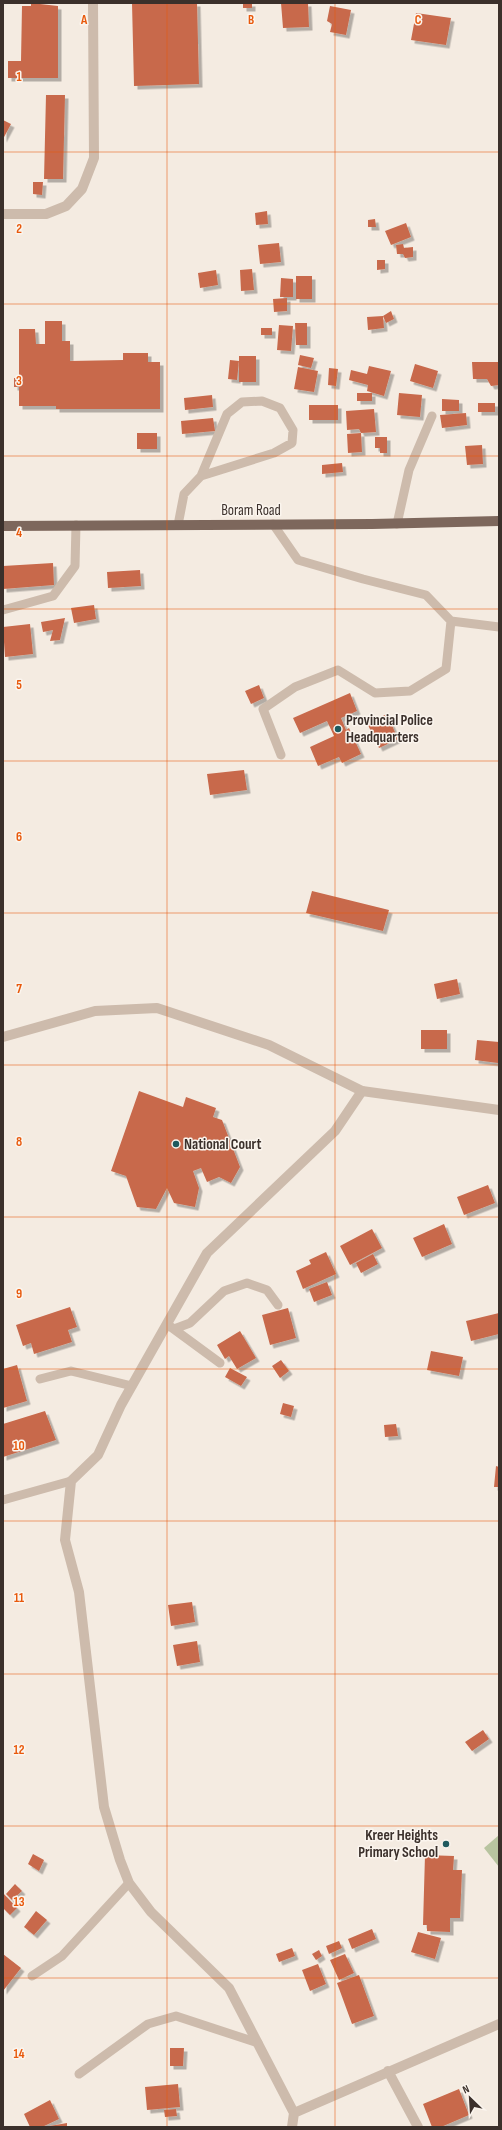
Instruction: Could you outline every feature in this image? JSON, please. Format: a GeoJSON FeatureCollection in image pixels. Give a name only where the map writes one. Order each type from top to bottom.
{"type":"FeatureCollection","features":[{"type":"Feature","properties":{"kind":"main road","name":"Boram Road"},"geometry":{"type":"LineString","coordinates":[[3,526],[397,524],[499,521]]}},
{"type":"Feature","properties":{"kind":"street"},"geometry":{"type":"LineString","coordinates":[[3,214],[46,214],[66,206],[82,189],[94,158],[93,3]]}},
{"type":"Feature","properties":{"kind":"street"},"geometry":{"type":"LineString","coordinates":[[3,1037],[95,1011],[157,1008],[269,1045],[362,1091],[499,1110]]}},
{"type":"Feature","properties":{"kind":"street"},"geometry":{"type":"LineString","coordinates":[[292,2127],[294,2112],[229,1988],[152,1912],[129,1883],[104,1807],[79,1592],[65,1540],[71,1482],[98,1455],[132,1386],[170,1327],[207,1253],[335,1131],[362,1091]]}},
{"type":"Feature","properties":{"kind":"street"},"geometry":{"type":"LineString","coordinates":[[294,2112],[499,2024]]}},
{"type":"Feature","properties":{"kind":"street"},"geometry":{"type":"LineString","coordinates":[[388,2071],[418,2127]]}},
{"type":"Feature","properties":{"kind":"lane"},"geometry":{"type":"LineString","coordinates":[[178,525],[184,494],[201,476],[227,414],[242,402],[262,401],[280,408],[293,430],[292,443],[274,453],[201,476]]}},
{"type":"Feature","properties":{"kind":"lane"},"geometry":{"type":"LineString","coordinates":[[397,524],[409,470],[432,416]]}},
{"type":"Feature","properties":{"kind":"lane"},"geometry":{"type":"LineString","coordinates":[[273,524],[298,560],[363,580],[426,595],[451,621],[499,627]]}},
{"type":"Feature","properties":{"kind":"lane"},"geometry":{"type":"LineString","coordinates":[[3,610],[52,596],[75,566],[76,525]]}},
{"type":"Feature","properties":{"kind":"lane"},"geometry":{"type":"LineString","coordinates":[[281,754],[263,709],[295,687],[338,670],[375,693],[410,692],[446,669],[451,621]]}},
{"type":"Feature","properties":{"kind":"lane"},"geometry":{"type":"LineString","coordinates":[[170,1327],[190,1323],[224,1290],[247,1283],[267,1290],[278,1305]]}},
{"type":"Feature","properties":{"kind":"lane"},"geometry":{"type":"LineString","coordinates":[[170,1327],[220,1363]]}},
{"type":"Feature","properties":{"kind":"lane"},"geometry":{"type":"LineString","coordinates":[[40,1379],[71,1371],[132,1386]]}},
{"type":"Feature","properties":{"kind":"lane"},"geometry":{"type":"LineString","coordinates":[[3,1500],[71,1482]]}},
{"type":"Feature","properties":{"kind":"lane"},"geometry":{"type":"LineString","coordinates":[[32,1976],[62,1956],[129,1883]]}},
{"type":"Feature","properties":{"kind":"lane"},"geometry":{"type":"LineString","coordinates":[[79,2074],[148,2024],[176,2016],[258,2044]]}},
{"type":"Feature","properties":{"kind":"green space"},"geometry":{"type":"Polygon","coordinates":[[[499,1835],[499,1867],[484,1848],[499,1835]]]}},
{"type":"Feature","properties":{"kind":"building"},"geometry":{"type":"Polygon","coordinates":[[[31,3],[58,6],[58,78],[8,78],[8,61],[21,61],[22,6],[31,6],[31,3]]]}},
{"type":"Feature","properties":{"kind":"building"},"geometry":{"type":"Polygon","coordinates":[[[132,3],[197,3],[199,84],[134,86],[132,3]]]}},
{"type":"Feature","properties":{"kind":"building"},"geometry":{"type":"Polygon","coordinates":[[[243,3],[252,3],[252,8],[243,8],[243,3]]]}},
{"type":"Feature","properties":{"kind":"building"},"geometry":{"type":"Polygon","coordinates":[[[281,3],[308,3],[309,27],[283,28],[281,3]]]}},
{"type":"Feature","properties":{"kind":"building"},"geometry":{"type":"Polygon","coordinates":[[[330,6],[351,10],[346,35],[330,32],[332,24],[327,21],[330,6]]]}},
{"type":"Feature","properties":{"kind":"building"},"geometry":{"type":"Polygon","coordinates":[[[416,13],[451,18],[446,45],[411,40],[416,13]]]}},
{"type":"Feature","properties":{"kind":"building"},"geometry":{"type":"Polygon","coordinates":[[[46,95],[65,95],[63,179],[44,179],[46,95]]]}},
{"type":"Feature","properties":{"kind":"building"},"geometry":{"type":"Polygon","coordinates":[[[3,120],[11,124],[3,139],[3,120]]]}},
{"type":"Feature","properties":{"kind":"building"},"geometry":{"type":"Polygon","coordinates":[[[33,182],[43,182],[42,195],[33,194],[33,182]]]}},
{"type":"Feature","properties":{"kind":"building"},"geometry":{"type":"Polygon","coordinates":[[[267,211],[268,224],[256,225],[255,213],[267,211]]]}},
{"type":"Feature","properties":{"kind":"building"},"geometry":{"type":"Polygon","coordinates":[[[375,219],[376,227],[368,227],[368,220],[375,219]]]}},
{"type":"Feature","properties":{"kind":"building"},"geometry":{"type":"Polygon","coordinates":[[[406,223],[411,237],[391,245],[385,231],[406,223]]]}},
{"type":"Feature","properties":{"kind":"building"},"geometry":{"type":"Polygon","coordinates":[[[279,243],[281,262],[260,264],[258,245],[279,243]]]}},
{"type":"Feature","properties":{"kind":"building"},"geometry":{"type":"Polygon","coordinates":[[[403,244],[404,248],[413,247],[413,257],[405,258],[403,254],[397,254],[396,245],[403,244]]]}},
{"type":"Feature","properties":{"kind":"building"},"geometry":{"type":"Polygon","coordinates":[[[377,260],[385,260],[385,269],[377,270],[377,260]]]}},
{"type":"Feature","properties":{"kind":"building"},"geometry":{"type":"Polygon","coordinates":[[[252,269],[254,290],[241,291],[240,270],[252,269]]]}},
{"type":"Feature","properties":{"kind":"building"},"geometry":{"type":"Polygon","coordinates":[[[216,270],[218,285],[200,288],[198,273],[216,270]]]}},
{"type":"Feature","properties":{"kind":"building"},"geometry":{"type":"Polygon","coordinates":[[[296,276],[312,276],[312,299],[296,299],[296,276]]]}},
{"type":"Feature","properties":{"kind":"building"},"geometry":{"type":"Polygon","coordinates":[[[281,278],[293,279],[293,297],[280,297],[281,278]]]}},
{"type":"Feature","properties":{"kind":"building"},"geometry":{"type":"Polygon","coordinates":[[[287,298],[287,311],[274,312],[273,299],[287,298]]]}},
{"type":"Feature","properties":{"kind":"building"},"geometry":{"type":"Polygon","coordinates":[[[391,311],[394,319],[386,323],[383,316],[391,311]]]}},
{"type":"Feature","properties":{"kind":"building"},"geometry":{"type":"Polygon","coordinates":[[[383,316],[384,328],[368,330],[367,317],[383,316]]]}},
{"type":"Feature","properties":{"kind":"building"},"geometry":{"type":"Polygon","coordinates":[[[45,321],[62,321],[62,341],[70,341],[70,361],[123,360],[123,353],[148,353],[148,362],[160,362],[160,409],[56,409],[56,406],[19,406],[19,387],[14,387],[14,378],[19,378],[19,329],[35,329],[36,344],[45,344],[45,321]]]}},
{"type":"Feature","properties":{"kind":"building"},"geometry":{"type":"Polygon","coordinates":[[[295,323],[307,323],[307,345],[296,345],[295,323]]]}},
{"type":"Feature","properties":{"kind":"building"},"geometry":{"type":"Polygon","coordinates":[[[279,325],[293,326],[291,351],[277,350],[279,325]]]}},
{"type":"Feature","properties":{"kind":"building"},"geometry":{"type":"Polygon","coordinates":[[[261,328],[272,328],[272,335],[261,335],[261,328]]]}},
{"type":"Feature","properties":{"kind":"building"},"geometry":{"type":"Polygon","coordinates":[[[300,355],[314,358],[311,368],[298,365],[300,355]]]}},
{"type":"Feature","properties":{"kind":"building"},"geometry":{"type":"Polygon","coordinates":[[[239,356],[256,356],[256,382],[239,382],[239,356]]]}},
{"type":"Feature","properties":{"kind":"building"},"geometry":{"type":"Polygon","coordinates":[[[230,360],[239,361],[237,380],[228,379],[230,360]]]}},
{"type":"Feature","properties":{"kind":"building"},"geometry":{"type":"Polygon","coordinates":[[[472,362],[499,362],[499,385],[491,386],[487,379],[473,379],[472,362]]]}},
{"type":"Feature","properties":{"kind":"building"},"geometry":{"type":"Polygon","coordinates":[[[415,364],[438,371],[433,388],[410,381],[415,364]]]}},
{"type":"Feature","properties":{"kind":"building"},"geometry":{"type":"Polygon","coordinates":[[[369,366],[391,371],[384,396],[367,391],[368,385],[349,380],[351,370],[367,374],[369,366]]]}},
{"type":"Feature","properties":{"kind":"building"},"geometry":{"type":"Polygon","coordinates":[[[298,367],[318,371],[314,392],[294,389],[298,367]]]}},
{"type":"Feature","properties":{"kind":"building"},"geometry":{"type":"Polygon","coordinates":[[[329,368],[338,369],[336,386],[328,385],[329,368]]]}},
{"type":"Feature","properties":{"kind":"building"},"geometry":{"type":"Polygon","coordinates":[[[357,393],[372,393],[372,401],[357,401],[357,393]]]}},
{"type":"Feature","properties":{"kind":"building"},"geometry":{"type":"Polygon","coordinates":[[[399,393],[422,395],[420,417],[397,415],[399,393]]]}},
{"type":"Feature","properties":{"kind":"building"},"geometry":{"type":"Polygon","coordinates":[[[212,395],[213,407],[185,410],[184,398],[212,395]]]}},
{"type":"Feature","properties":{"kind":"building"},"geometry":{"type":"Polygon","coordinates":[[[442,399],[459,400],[459,411],[442,411],[442,399]]]}},
{"type":"Feature","properties":{"kind":"building"},"geometry":{"type":"Polygon","coordinates":[[[478,403],[495,403],[495,412],[478,412],[478,403]]]}},
{"type":"Feature","properties":{"kind":"building"},"geometry":{"type":"Polygon","coordinates":[[[309,405],[338,405],[338,420],[309,420],[309,405]]]}},
{"type":"Feature","properties":{"kind":"building"},"geometry":{"type":"Polygon","coordinates":[[[374,409],[376,432],[361,433],[359,429],[347,430],[346,411],[374,409]]]}},
{"type":"Feature","properties":{"kind":"building"},"geometry":{"type":"Polygon","coordinates":[[[466,413],[467,425],[442,428],[440,415],[466,413]]]}},
{"type":"Feature","properties":{"kind":"building"},"geometry":{"type":"Polygon","coordinates":[[[213,418],[215,431],[182,434],[181,421],[213,418]]]}},
{"type":"Feature","properties":{"kind":"building"},"geometry":{"type":"Polygon","coordinates":[[[137,433],[157,433],[157,449],[137,449],[137,433]]]}},
{"type":"Feature","properties":{"kind":"building"},"geometry":{"type":"Polygon","coordinates":[[[361,433],[362,452],[348,453],[347,434],[361,433]]]}},
{"type":"Feature","properties":{"kind":"building"},"geometry":{"type":"Polygon","coordinates":[[[375,437],[387,437],[387,453],[380,453],[380,448],[375,448],[375,437]]]}},
{"type":"Feature","properties":{"kind":"building"},"geometry":{"type":"Polygon","coordinates":[[[482,445],[483,464],[467,465],[465,446],[482,445]]]}},
{"type":"Feature","properties":{"kind":"building"},"geometry":{"type":"Polygon","coordinates":[[[342,463],[343,472],[322,474],[322,465],[342,463]]]}},
{"type":"Feature","properties":{"kind":"building"},"geometry":{"type":"Polygon","coordinates":[[[53,563],[54,585],[3,589],[3,566],[53,563]]]}},
{"type":"Feature","properties":{"kind":"building"},"geometry":{"type":"Polygon","coordinates":[[[140,570],[141,586],[108,588],[107,572],[140,570]]]}},
{"type":"Feature","properties":{"kind":"building"},"geometry":{"type":"Polygon","coordinates":[[[94,605],[96,619],[74,623],[71,608],[94,605]]]}},
{"type":"Feature","properties":{"kind":"building"},"geometry":{"type":"Polygon","coordinates":[[[65,618],[60,640],[50,641],[53,630],[43,632],[41,622],[65,618]]]}},
{"type":"Feature","properties":{"kind":"building"},"geometry":{"type":"Polygon","coordinates":[[[30,624],[33,654],[5,657],[3,627],[30,624]]]}},
{"type":"Feature","properties":{"kind":"building"},"geometry":{"type":"Polygon","coordinates":[[[259,685],[264,698],[251,704],[245,691],[259,685]]]}},
{"type":"Feature","properties":{"kind":"building","name":"Provincial Police Headquarters"},"geometry":{"type":"Polygon","coordinates":[[[350,693],[357,711],[341,718],[346,730],[349,728],[361,754],[342,763],[339,757],[318,766],[310,747],[334,736],[327,721],[300,733],[293,718],[350,693]]]}},
{"type":"Feature","properties":{"kind":"building"},"geometry":{"type":"Polygon","coordinates":[[[387,714],[398,739],[379,748],[367,723],[387,714]]]}},
{"type":"Feature","properties":{"kind":"building"},"geometry":{"type":"Polygon","coordinates":[[[244,770],[247,790],[210,795],[207,774],[244,770]]]}},
{"type":"Feature","properties":{"kind":"building"},"geometry":{"type":"Polygon","coordinates":[[[312,891],[389,910],[383,931],[306,913],[312,891]]]}},
{"type":"Feature","properties":{"kind":"building"},"geometry":{"type":"Polygon","coordinates":[[[457,979],[460,994],[437,999],[434,984],[457,979]]]}},
{"type":"Feature","properties":{"kind":"building"},"geometry":{"type":"Polygon","coordinates":[[[421,1030],[447,1030],[447,1049],[421,1049],[421,1030]]]}},
{"type":"Feature","properties":{"kind":"building"},"geometry":{"type":"Polygon","coordinates":[[[477,1040],[499,1042],[498,1063],[475,1060],[477,1040]]]}},
{"type":"Feature","properties":{"kind":"building","name":"National Court"},"geometry":{"type":"Polygon","coordinates":[[[139,1091],[183,1107],[186,1097],[216,1108],[213,1117],[222,1120],[240,1167],[231,1183],[219,1177],[207,1182],[201,1168],[193,1171],[199,1188],[195,1207],[174,1203],[167,1188],[156,1209],[137,1207],[126,1176],[111,1171],[139,1091]]]}},
{"type":"Feature","properties":{"kind":"building"},"geometry":{"type":"Polygon","coordinates":[[[488,1185],[495,1203],[464,1215],[457,1197],[488,1185]]]}},
{"type":"Feature","properties":{"kind":"building"},"geometry":{"type":"Polygon","coordinates":[[[444,1224],[452,1244],[422,1257],[413,1238],[444,1224]]]}},
{"type":"Feature","properties":{"kind":"building"},"geometry":{"type":"Polygon","coordinates":[[[372,1229],[382,1248],[350,1265],[340,1246],[372,1229]]]}},
{"type":"Feature","properties":{"kind":"building"},"geometry":{"type":"Polygon","coordinates":[[[326,1252],[336,1274],[303,1289],[296,1271],[311,1264],[309,1260],[326,1252]]]}},
{"type":"Feature","properties":{"kind":"building"},"geometry":{"type":"Polygon","coordinates":[[[373,1254],[378,1264],[361,1273],[356,1263],[373,1254]]]}},
{"type":"Feature","properties":{"kind":"building"},"geometry":{"type":"Polygon","coordinates":[[[327,1282],[332,1295],[314,1302],[309,1289],[327,1282]]]}},
{"type":"Feature","properties":{"kind":"building"},"geometry":{"type":"Polygon","coordinates":[[[70,1307],[77,1327],[68,1330],[72,1342],[34,1354],[31,1343],[23,1346],[16,1325],[70,1307]]]}},
{"type":"Feature","properties":{"kind":"building"},"geometry":{"type":"Polygon","coordinates":[[[288,1308],[296,1338],[270,1345],[262,1315],[288,1308]]]}},
{"type":"Feature","properties":{"kind":"building"},"geometry":{"type":"Polygon","coordinates":[[[499,1313],[499,1334],[471,1341],[466,1321],[499,1313]]]}},
{"type":"Feature","properties":{"kind":"building"},"geometry":{"type":"Polygon","coordinates":[[[240,1331],[256,1358],[237,1369],[229,1356],[225,1359],[217,1345],[240,1331]]]}},
{"type":"Feature","properties":{"kind":"building"},"geometry":{"type":"Polygon","coordinates":[[[431,1351],[463,1357],[459,1376],[427,1370],[431,1351]]]}},
{"type":"Feature","properties":{"kind":"building"},"geometry":{"type":"Polygon","coordinates":[[[281,1360],[289,1371],[280,1378],[272,1366],[281,1360]]]}},
{"type":"Feature","properties":{"kind":"building"},"geometry":{"type":"Polygon","coordinates":[[[17,1365],[27,1401],[3,1408],[3,1369],[17,1365]]]}},
{"type":"Feature","properties":{"kind":"building"},"geometry":{"type":"Polygon","coordinates":[[[230,1368],[247,1377],[241,1386],[225,1377],[230,1368]]]}},
{"type":"Feature","properties":{"kind":"building"},"geometry":{"type":"Polygon","coordinates":[[[283,1403],[294,1406],[291,1417],[280,1414],[283,1403]]]}},
{"type":"Feature","properties":{"kind":"building"},"geometry":{"type":"Polygon","coordinates":[[[45,1411],[56,1440],[3,1457],[3,1424],[45,1411]]]}},
{"type":"Feature","properties":{"kind":"building"},"geometry":{"type":"Polygon","coordinates":[[[396,1424],[398,1436],[385,1437],[384,1425],[396,1424]]]}},
{"type":"Feature","properties":{"kind":"building"},"geometry":{"type":"Polygon","coordinates":[[[496,1466],[499,1467],[499,1487],[494,1487],[496,1466]]]}},
{"type":"Feature","properties":{"kind":"building"},"geometry":{"type":"Polygon","coordinates":[[[192,1602],[195,1622],[171,1626],[168,1605],[192,1602]]]}},
{"type":"Feature","properties":{"kind":"building"},"geometry":{"type":"Polygon","coordinates":[[[197,1641],[200,1662],[177,1666],[173,1645],[197,1641]]]}},
{"type":"Feature","properties":{"kind":"building"},"geometry":{"type":"Polygon","coordinates":[[[483,1730],[489,1739],[472,1751],[465,1742],[483,1730]]]}},
{"type":"Feature","properties":{"kind":"building"},"geometry":{"type":"Polygon","coordinates":[[[33,1854],[44,1860],[39,1871],[28,1864],[33,1854]]]}},
{"type":"Feature","properties":{"kind":"building"},"geometry":{"type":"Polygon","coordinates":[[[425,1855],[454,1856],[453,1870],[462,1870],[460,1918],[450,1918],[450,1932],[427,1931],[427,1925],[423,1925],[425,1855]]]}},
{"type":"Feature","properties":{"kind":"building"},"geometry":{"type":"Polygon","coordinates":[[[15,1884],[22,1891],[12,1900],[6,1894],[15,1884]]]}},
{"type":"Feature","properties":{"kind":"building"},"geometry":{"type":"Polygon","coordinates":[[[3,1893],[17,1908],[10,1915],[3,1908],[3,1893]]]}},
{"type":"Feature","properties":{"kind":"building"},"geometry":{"type":"Polygon","coordinates":[[[36,1911],[47,1920],[34,1935],[24,1927],[36,1911]]]}},
{"type":"Feature","properties":{"kind":"building"},"geometry":{"type":"Polygon","coordinates":[[[372,1929],[376,1939],[352,1949],[348,1939],[372,1929]]]}},
{"type":"Feature","properties":{"kind":"building"},"geometry":{"type":"Polygon","coordinates":[[[418,1932],[441,1938],[435,1959],[411,1952],[418,1932]]]}},
{"type":"Feature","properties":{"kind":"building"},"geometry":{"type":"Polygon","coordinates":[[[339,1941],[342,1948],[329,1954],[326,1946],[339,1941]]]}},
{"type":"Feature","properties":{"kind":"building"},"geometry":{"type":"Polygon","coordinates":[[[292,1948],[295,1956],[279,1962],[276,1954],[292,1948]]]}},
{"type":"Feature","properties":{"kind":"building"},"geometry":{"type":"Polygon","coordinates":[[[319,1950],[322,1956],[316,1960],[312,1954],[319,1950]]]}},
{"type":"Feature","properties":{"kind":"building"},"geometry":{"type":"Polygon","coordinates":[[[3,1954],[21,1968],[3,1991],[3,1954]]]}},
{"type":"Feature","properties":{"kind":"building"},"geometry":{"type":"Polygon","coordinates":[[[345,1954],[354,1973],[339,1980],[330,1960],[345,1954]]]}},
{"type":"Feature","properties":{"kind":"building"},"geometry":{"type":"Polygon","coordinates":[[[318,1964],[326,1984],[310,1991],[302,1970],[318,1964]]]}},
{"type":"Feature","properties":{"kind":"building"},"geometry":{"type":"Polygon","coordinates":[[[359,1975],[374,2016],[352,2024],[337,1983],[359,1975]]]}},
{"type":"Feature","properties":{"kind":"building"},"geometry":{"type":"Polygon","coordinates":[[[170,2048],[184,2048],[183,2066],[170,2066],[170,2048]]]}},
{"type":"Feature","properties":{"kind":"building"},"geometry":{"type":"Polygon","coordinates":[[[178,2084],[180,2107],[147,2110],[145,2087],[178,2084]]]}},
{"type":"Feature","properties":{"kind":"building"},"geometry":{"type":"Polygon","coordinates":[[[459,2089],[469,2115],[441,2127],[432,2127],[423,2104],[459,2089]]]}},
{"type":"Feature","properties":{"kind":"building"},"geometry":{"type":"Polygon","coordinates":[[[50,2100],[59,2119],[42,2127],[30,2127],[24,2114],[50,2100]]]}},
{"type":"Feature","properties":{"kind":"building"},"geometry":{"type":"Polygon","coordinates":[[[176,2109],[177,2116],[165,2117],[164,2110],[176,2109]]]}},
{"type":"Feature","properties":{"kind":"building"},"geometry":{"type":"Polygon","coordinates":[[[67,2123],[67,2127],[50,2127],[50,2126],[67,2123]]]}},
{"type":"Feature","properties":{"kind":"place","name":"Provincial Police Headquarters"},"geometry":{"type":"Point","coordinates":[338,729]}},
{"type":"Feature","properties":{"kind":"place","name":"National Court"},"geometry":{"type":"Point","coordinates":[176,1144]}},
{"type":"Feature","properties":{"kind":"place","name":"Kreer Heights Primary School"},"geometry":{"type":"Point","coordinates":[446,1844]}}]}
